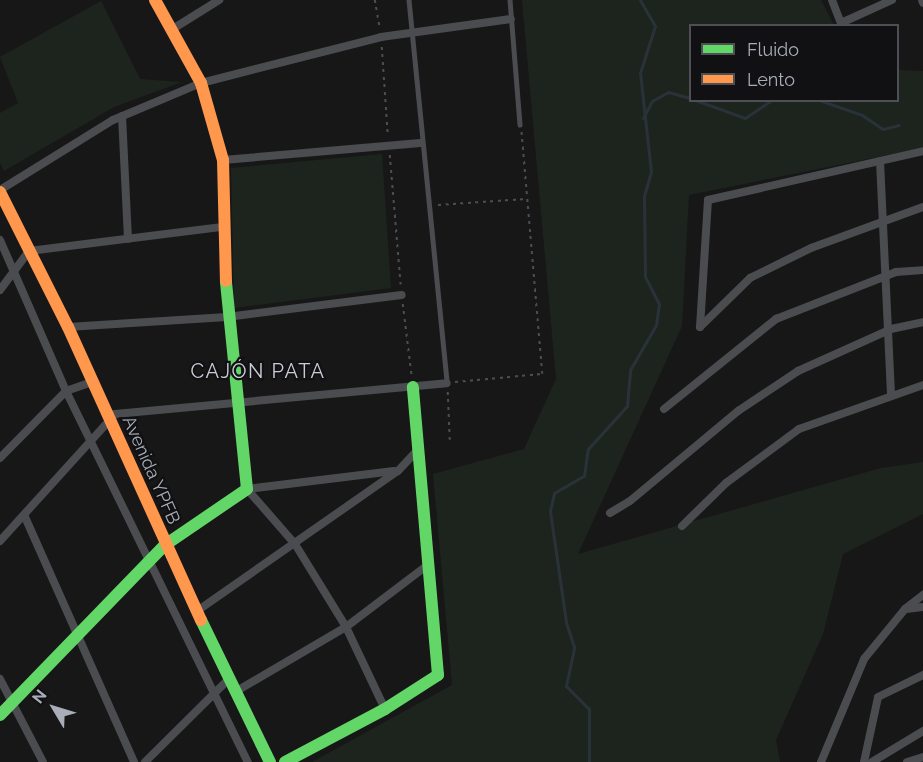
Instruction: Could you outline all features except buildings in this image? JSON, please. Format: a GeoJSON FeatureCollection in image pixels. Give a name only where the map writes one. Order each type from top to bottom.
{"type":"FeatureCollection","features":[{"type":"Feature","properties":{"kind":"street"},"geometry":{"type":"LineString","coordinates":[[155,0],[201,83],[223,160],[227,317],[247,489],[295,544],[346,627],[385,709]]}},
{"type":"Feature","properties":{"kind":"street"},"geometry":{"type":"LineString","coordinates":[[171,30],[219,0]]}},
{"type":"Feature","properties":{"kind":"street"},"geometry":{"type":"LineString","coordinates":[[832,0],[841,23],[892,0]]}},
{"type":"Feature","properties":{"kind":"street"},"geometry":{"type":"LineString","coordinates":[[0,191],[122,116],[201,83],[412,30],[511,19]]}},
{"type":"Feature","properties":{"kind":"street"},"geometry":{"type":"LineString","coordinates":[[122,116],[128,238]]}},
{"type":"Feature","properties":{"kind":"street"},"geometry":{"type":"LineString","coordinates":[[223,160],[420,143]]}},
{"type":"Feature","properties":{"kind":"street"},"geometry":{"type":"LineString","coordinates":[[923,151],[708,200],[700,327],[750,278],[811,248],[923,207]]}},
{"type":"Feature","properties":{"kind":"street"},"geometry":{"type":"LineString","coordinates":[[880,161],[891,394]]}},
{"type":"Feature","properties":{"kind":"street","name":"Avenida YPFB"},"geometry":{"type":"LineString","coordinates":[[0,191],[68,327],[165,545],[228,680],[270,762]]}},
{"type":"Feature","properties":{"kind":"street"},"geometry":{"type":"LineString","coordinates":[[0,290],[29,251],[224,226]]}},
{"type":"Feature","properties":{"kind":"street","name":"Avenida YPFB"},"geometry":{"type":"LineString","coordinates":[[0,240],[66,391],[93,441],[248,762]]}},
{"type":"Feature","properties":{"kind":"street"},"geometry":{"type":"LineString","coordinates":[[664,409],[776,319],[885,276],[923,270]]}},
{"type":"Feature","properties":{"kind":"street"},"geometry":{"type":"LineString","coordinates":[[68,327],[227,317],[402,295]]}},
{"type":"Feature","properties":{"kind":"street"},"geometry":{"type":"LineString","coordinates":[[610,513],[630,501],[738,411],[785,380],[888,331],[923,322]]}},
{"type":"Feature","properties":{"kind":"street"},"geometry":{"type":"LineString","coordinates":[[0,458],[66,391],[92,382]]}},
{"type":"Feature","properties":{"kind":"street"},"geometry":{"type":"LineString","coordinates":[[0,541],[93,441],[115,414],[238,400],[413,387],[447,382]]}},
{"type":"Feature","properties":{"kind":"street"},"geometry":{"type":"LineString","coordinates":[[682,526],[726,483],[799,429],[891,394],[923,385]]}},
{"type":"Feature","properties":{"kind":"street"},"geometry":{"type":"LineString","coordinates":[[285,762],[385,709],[438,675],[429,564],[416,452],[413,387]]}},
{"type":"Feature","properties":{"kind":"street"},"geometry":{"type":"LineString","coordinates":[[197,611],[398,471],[416,452]]}},
{"type":"Feature","properties":{"kind":"street"},"geometry":{"type":"LineString","coordinates":[[0,715],[165,545],[247,489],[398,471]]}},
{"type":"Feature","properties":{"kind":"street"},"geometry":{"type":"LineString","coordinates":[[25,516],[134,762]]}},
{"type":"Feature","properties":{"kind":"street"},"geometry":{"type":"LineString","coordinates":[[235,692],[346,627],[429,564]]}},
{"type":"Feature","properties":{"kind":"street"},"geometry":{"type":"LineString","coordinates":[[821,762],[864,659],[905,609],[923,595]]}},
{"type":"Feature","properties":{"kind":"street"},"geometry":{"type":"LineString","coordinates":[[905,609],[923,607]]}},
{"type":"Feature","properties":{"kind":"street"},"geometry":{"type":"LineString","coordinates":[[864,762],[878,697],[923,675]]}},
{"type":"Feature","properties":{"kind":"street"},"geometry":{"type":"LineString","coordinates":[[0,679],[43,762]]}},
{"type":"Feature","properties":{"kind":"street"},"geometry":{"type":"LineString","coordinates":[[145,762],[228,680]]}},
{"type":"Feature","properties":{"kind":"street"},"geometry":{"type":"LineString","coordinates":[[873,762],[923,731]]}},
{"type":"Feature","properties":{"kind":"street"},"geometry":{"type":"LineString","coordinates":[[908,762],[923,757]]}},
{"type":"Feature","properties":{"kind":"lane"},"geometry":{"type":"LineString","coordinates":[[409,0],[420,143],[447,382]]}},
{"type":"Feature","properties":{"kind":"lane"},"geometry":{"type":"LineString","coordinates":[[510,0],[520,124]]}},
{"type":"Feature","properties":{"kind":"path"},"geometry":{"type":"LineString","coordinates":[[375,0],[381,37],[402,295],[413,387]]}},
{"type":"Feature","properties":{"kind":"path"},"geometry":{"type":"LineString","coordinates":[[450,440],[447,382],[542,374],[520,124]]}},
{"type":"Feature","properties":{"kind":"path"},"geometry":{"type":"LineString","coordinates":[[427,206],[526,199]]}},
{"type":"Feature","properties":{"kind":"shaded area"},"geometry":{"type":"Polygon","coordinates":[[[522,0],[821,0],[833,24],[689,24],[689,102],[899,102],[899,70],[923,71],[923,148],[689,195],[682,326],[578,554],[881,468],[923,462],[923,514],[843,554],[823,634],[776,740],[780,762],[312,762],[452,685],[433,474],[524,449],[556,379],[522,0]]]}},
{"type":"Feature","properties":{"kind":"shaded area"},"geometry":{"type":"Polygon","coordinates":[[[101,1],[140,79],[182,82],[114,107],[4,171],[0,163],[0,113],[18,103],[0,57],[101,1]]]}},
{"type":"Feature","properties":{"kind":"shaded area"},"geometry":{"type":"Polygon","coordinates":[[[382,154],[391,288],[234,308],[231,168],[382,154]]]}},
{"type":"Feature","properties":{"kind":"waterway"},"geometry":{"type":"LineString","coordinates":[[589,762],[589,709],[566,686],[574,647],[566,622],[550,511],[554,493],[584,476],[588,449],[627,406],[630,370],[656,325],[659,304],[645,277],[644,196],[651,172],[640,73],[655,26],[640,0]]}},
{"type":"Feature","properties":{"kind":"waterway"},"geometry":{"type":"LineString","coordinates":[[643,118],[652,101],[668,92],[689,98]]}},
{"type":"Feature","properties":{"kind":"waterway"},"geometry":{"type":"LineString","coordinates":[[701,102],[745,118],[769,102]]}},
{"type":"Feature","properties":{"kind":"waterway"},"geometry":{"type":"LineString","coordinates":[[825,102],[862,115],[883,129],[899,125]]}},
{"type":"Feature","properties":{"kind":"traffic: fast"},"geometry":{"type":"LineString","coordinates":[[0,715],[165,545],[247,489],[226,281]]}},
{"type":"Feature","properties":{"kind":"traffic: fast"},"geometry":{"type":"LineString","coordinates":[[285,762],[385,709],[438,675],[413,387]]}},
{"type":"Feature","properties":{"kind":"traffic: fast"},"geometry":{"type":"LineString","coordinates":[[201,620],[270,762]]}},
{"type":"Feature","properties":{"kind":"traffic: slow"},"geometry":{"type":"LineString","coordinates":[[155,0],[201,83],[223,160],[226,281]]}},
{"type":"Feature","properties":{"kind":"traffic: slow"},"geometry":{"type":"LineString","coordinates":[[0,192],[68,327],[201,620]]}},
{"type":"Feature","properties":{"kind":"district","name":"CAJÓN PATA"},"geometry":{"type":"Point","coordinates":[258,371]}}]}
